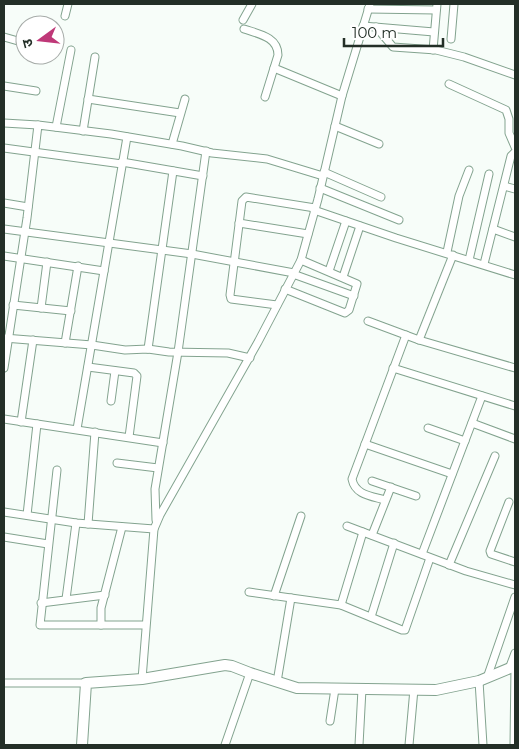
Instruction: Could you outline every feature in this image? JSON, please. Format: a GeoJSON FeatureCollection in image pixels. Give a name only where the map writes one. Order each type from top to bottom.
{"type":"FeatureCollection","features":[{"type":"Feature","properties":{"kind":"main road"},"geometry":{"type":"LineString","coordinates":[[82,745],[86,684],[142,679],[225,665],[297,688],[436,690],[483,680],[513,667]]}},
{"type":"Feature","properties":{"kind":"street"},"geometry":{"type":"LineString","coordinates":[[65,16],[68,4]]}},
{"type":"Feature","properties":{"kind":"street"},"geometry":{"type":"LineString","coordinates":[[243,20],[252,4]]}},
{"type":"Feature","properties":{"kind":"street"},"geometry":{"type":"LineString","coordinates":[[451,39],[454,4]]}},
{"type":"Feature","properties":{"kind":"street"},"geometry":{"type":"LineString","coordinates":[[155,526],[250,358],[301,260],[342,96],[369,6],[437,7],[433,50]]}},
{"type":"Feature","properties":{"kind":"street"},"geometry":{"type":"LineString","coordinates":[[363,26],[434,32]]}},
{"type":"Feature","properties":{"kind":"street"},"geometry":{"type":"LineString","coordinates":[[376,27],[393,47],[433,50],[468,58],[515,75]]}},
{"type":"Feature","properties":{"kind":"street"},"geometry":{"type":"LineString","coordinates":[[244,29],[273,41],[278,51],[265,97]]}},
{"type":"Feature","properties":{"kind":"street"},"geometry":{"type":"LineString","coordinates":[[56,127],[71,50]]}},
{"type":"Feature","properties":{"kind":"street"},"geometry":{"type":"LineString","coordinates":[[83,131],[94,56]]}},
{"type":"Feature","properties":{"kind":"street"},"geometry":{"type":"LineString","coordinates":[[274,68],[342,96]]}},
{"type":"Feature","properties":{"kind":"street"},"geometry":{"type":"LineString","coordinates":[[449,84],[506,110],[509,119],[509,133],[515,147]]}},
{"type":"Feature","properties":{"kind":"street"},"geometry":{"type":"LineString","coordinates":[[4,86],[36,91]]}},
{"type":"Feature","properties":{"kind":"street"},"geometry":{"type":"LineString","coordinates":[[88,99],[180,113]]}},
{"type":"Feature","properties":{"kind":"street"},"geometry":{"type":"LineString","coordinates":[[172,144],[184,99]]}},
{"type":"Feature","properties":{"kind":"street"},"geometry":{"type":"LineString","coordinates":[[4,123],[56,127],[267,160],[323,174],[382,197]]}},
{"type":"Feature","properties":{"kind":"street"},"geometry":{"type":"LineString","coordinates":[[4,368],[6,338],[28,207],[38,125]]}},
{"type":"Feature","properties":{"kind":"street"},"geometry":{"type":"LineString","coordinates":[[335,126],[380,144]]}},
{"type":"Feature","properties":{"kind":"street"},"geometry":{"type":"LineString","coordinates":[[78,429],[126,137]]}},
{"type":"Feature","properties":{"kind":"street"},"geometry":{"type":"LineString","coordinates":[[4,148],[122,163],[203,176]]}},
{"type":"Feature","properties":{"kind":"street"},"geometry":{"type":"LineString","coordinates":[[142,679],[155,526],[155,489],[178,352],[206,151]]}},
{"type":"Feature","properties":{"kind":"street"},"geometry":{"type":"LineString","coordinates":[[484,264],[511,156],[515,152]]}},
{"type":"Feature","properties":{"kind":"street"},"geometry":{"type":"LineString","coordinates":[[419,340],[446,252],[459,196],[469,170]]}},
{"type":"Feature","properties":{"kind":"street"},"geometry":{"type":"LineString","coordinates":[[148,349],[173,171]]}},
{"type":"Feature","properties":{"kind":"street"},"geometry":{"type":"LineString","coordinates":[[469,260],[489,174]]}},
{"type":"Feature","properties":{"kind":"street"},"geometry":{"type":"LineString","coordinates":[[504,186],[515,189]]}},
{"type":"Feature","properties":{"kind":"street"},"geometry":{"type":"LineString","coordinates":[[320,188],[399,220]]}},
{"type":"Feature","properties":{"kind":"street"},"geometry":{"type":"LineString","coordinates":[[277,305],[231,298],[230,295],[242,201],[246,197],[314,209],[360,226],[515,275]]}},
{"type":"Feature","properties":{"kind":"street"},"geometry":{"type":"LineString","coordinates":[[4,203],[28,207]]}},
{"type":"Feature","properties":{"kind":"street"},"geometry":{"type":"LineString","coordinates":[[329,271],[346,221]]}},
{"type":"Feature","properties":{"kind":"street"},"geometry":{"type":"LineString","coordinates":[[239,223],[308,234]]}},
{"type":"Feature","properties":{"kind":"street"},"geometry":{"type":"LineString","coordinates":[[343,277],[360,226]]}},
{"type":"Feature","properties":{"kind":"street"},"geometry":{"type":"LineString","coordinates":[[4,229],[192,254],[294,273],[354,296]]}},
{"type":"Feature","properties":{"kind":"street"},"geometry":{"type":"LineString","coordinates":[[493,229],[515,237]]}},
{"type":"Feature","properties":{"kind":"street"},"geometry":{"type":"LineString","coordinates":[[4,256],[104,270]]}},
{"type":"Feature","properties":{"kind":"street"},"geometry":{"type":"LineString","coordinates":[[286,290],[345,312],[349,310],[356,284],[301,260]]}},
{"type":"Feature","properties":{"kind":"street"},"geometry":{"type":"LineString","coordinates":[[42,308],[47,262]]}},
{"type":"Feature","properties":{"kind":"street"},"geometry":{"type":"LineString","coordinates":[[65,343],[78,266]]}},
{"type":"Feature","properties":{"kind":"street"},"geometry":{"type":"LineString","coordinates":[[13,305],[71,311]]}},
{"type":"Feature","properties":{"kind":"street"},"geometry":{"type":"LineString","coordinates":[[368,321],[419,340],[515,368]]}},
{"type":"Feature","properties":{"kind":"street"},"geometry":{"type":"LineString","coordinates":[[385,500],[360,493],[353,483],[353,475],[406,335]]}},
{"type":"Feature","properties":{"kind":"street"},"geometry":{"type":"LineString","coordinates":[[6,338],[124,350],[148,349],[228,354],[250,358]]}},
{"type":"Feature","properties":{"kind":"street"},"geometry":{"type":"LineString","coordinates":[[21,422],[33,340]]}},
{"type":"Feature","properties":{"kind":"street"},"geometry":{"type":"LineString","coordinates":[[88,367],[134,373],[137,376],[129,437]]}},
{"type":"Feature","properties":{"kind":"street"},"geometry":{"type":"LineString","coordinates":[[394,368],[515,406]]}},
{"type":"Feature","properties":{"kind":"street"},"geometry":{"type":"LineString","coordinates":[[111,400],[115,371]]}},
{"type":"Feature","properties":{"kind":"street"},"geometry":{"type":"LineString","coordinates":[[422,554],[482,396]]}},
{"type":"Feature","properties":{"kind":"street"},"geometry":{"type":"LineString","coordinates":[[4,419],[163,443]]}},
{"type":"Feature","properties":{"kind":"street"},"geometry":{"type":"LineString","coordinates":[[472,423],[515,439]]}},
{"type":"Feature","properties":{"kind":"street"},"geometry":{"type":"LineString","coordinates":[[27,515],[37,424]]}},
{"type":"Feature","properties":{"kind":"street"},"geometry":{"type":"LineString","coordinates":[[428,428],[465,440]]}},
{"type":"Feature","properties":{"kind":"street"},"geometry":{"type":"LineString","coordinates":[[88,524],[95,432]]}},
{"type":"Feature","properties":{"kind":"street"},"geometry":{"type":"LineString","coordinates":[[365,444],[452,474]]}},
{"type":"Feature","properties":{"kind":"street"},"geometry":{"type":"LineString","coordinates":[[449,565],[495,456]]}},
{"type":"Feature","properties":{"kind":"street"},"geometry":{"type":"LineString","coordinates":[[117,463],[158,468]]}},
{"type":"Feature","properties":{"kind":"street"},"geometry":{"type":"LineString","coordinates":[[57,470],[41,602],[40,625],[146,625]]}},
{"type":"Feature","properties":{"kind":"street"},"geometry":{"type":"LineString","coordinates":[[372,481],[416,496]]}},
{"type":"Feature","properties":{"kind":"street"},"geometry":{"type":"LineString","coordinates":[[372,535],[391,487]]}},
{"type":"Feature","properties":{"kind":"street"},"geometry":{"type":"LineString","coordinates":[[509,502],[490,550],[491,554],[515,562]]}},
{"type":"Feature","properties":{"kind":"street"},"geometry":{"type":"LineString","coordinates":[[4,512],[76,523],[122,527],[155,526]]}},
{"type":"Feature","properties":{"kind":"street"},"geometry":{"type":"LineString","coordinates":[[274,596],[301,516]]}},
{"type":"Feature","properties":{"kind":"street"},"geometry":{"type":"LineString","coordinates":[[66,599],[76,523]]}},
{"type":"Feature","properties":{"kind":"street"},"geometry":{"type":"LineString","coordinates":[[347,526],[449,565],[515,586]]}},
{"type":"Feature","properties":{"kind":"street"},"geometry":{"type":"LineString","coordinates":[[101,625],[102,608],[122,527]]}},
{"type":"Feature","properties":{"kind":"street"},"geometry":{"type":"LineString","coordinates":[[340,605],[363,532]]}},
{"type":"Feature","properties":{"kind":"street"},"geometry":{"type":"LineString","coordinates":[[4,536],[48,544]]}},
{"type":"Feature","properties":{"kind":"street"},"geometry":{"type":"LineString","coordinates":[[371,618],[394,543]]}},
{"type":"Feature","properties":{"kind":"street"},"geometry":{"type":"LineString","coordinates":[[249,592],[340,605],[405,630],[430,558]]}},
{"type":"Feature","properties":{"kind":"street"},"geometry":{"type":"LineString","coordinates":[[41,602],[105,595]]}},
{"type":"Feature","properties":{"kind":"street"},"geometry":{"type":"LineString","coordinates":[[484,745],[483,680],[515,597]]}},
{"type":"Feature","properties":{"kind":"street"},"geometry":{"type":"LineString","coordinates":[[277,682],[291,598]]}},
{"type":"Feature","properties":{"kind":"street"},"geometry":{"type":"LineString","coordinates":[[514,745],[513,667],[515,652]]}},
{"type":"Feature","properties":{"kind":"street"},"geometry":{"type":"LineString","coordinates":[[225,745],[250,674]]}},
{"type":"Feature","properties":{"kind":"street"},"geometry":{"type":"LineString","coordinates":[[4,683],[86,684]]}},
{"type":"Feature","properties":{"kind":"street"},"geometry":{"type":"LineString","coordinates":[[330,721],[334,689]]}},
{"type":"Feature","properties":{"kind":"street"},"geometry":{"type":"LineString","coordinates":[[358,745],[362,689]]}},
{"type":"Feature","properties":{"kind":"street"},"geometry":{"type":"LineString","coordinates":[[409,745],[414,690]]}}]}
